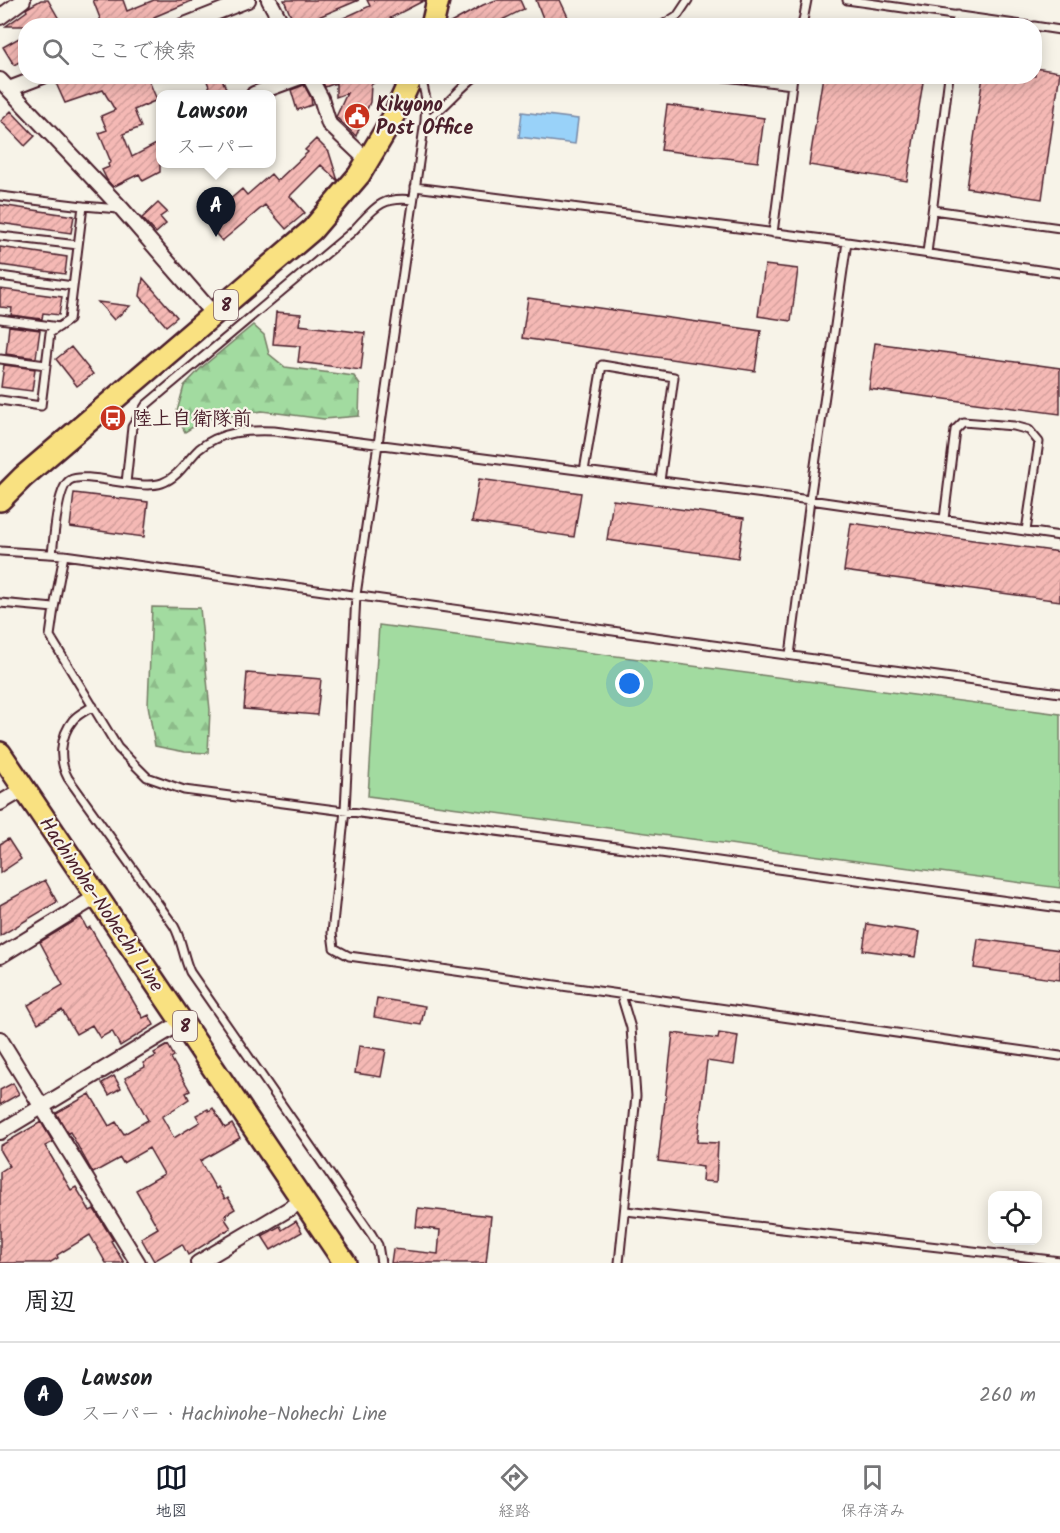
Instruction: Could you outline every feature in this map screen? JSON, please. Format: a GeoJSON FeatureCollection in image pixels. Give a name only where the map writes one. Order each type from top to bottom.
{"type":"FeatureCollection","features":[{"type":"Feature","properties":{"kind":"main road"},"geometry":{"type":"LineString","coordinates":[[434,18],[438,0]]}},
{"type":"Feature","properties":{"kind":"main road","name":"8"},"geometry":{"type":"LineString","coordinates":[[0,500],[23,477],[312,230],[359,175],[393,118],[408,84]]}},
{"type":"Feature","properties":{"kind":"main road","name":"Hachinohe-Nohechi Line"},"geometry":{"type":"LineString","coordinates":[[0,753],[345,1263]]}},
{"type":"Feature","properties":{"kind":"street"},"geometry":{"type":"LineString","coordinates":[[0,17],[23,0]]}},
{"type":"Feature","properties":{"kind":"street"},"geometry":{"type":"LineString","coordinates":[[198,18],[224,5],[248,0]]}},
{"type":"Feature","properties":{"kind":"street"},"geometry":{"type":"LineString","coordinates":[[269,0],[278,18]]}},
{"type":"Feature","properties":{"kind":"street"},"geometry":{"type":"LineString","coordinates":[[22,84],[6,90],[122,209],[214,315]]}},
{"type":"Feature","properties":{"kind":"street"},"geometry":{"type":"LineString","coordinates":[[265,90],[281,84]]}},
{"type":"Feature","properties":{"kind":"street"},"geometry":{"type":"LineString","coordinates":[[313,84],[321,98],[329,124],[368,161]]}},
{"type":"Feature","properties":{"kind":"street"},"geometry":{"type":"LineString","coordinates":[[0,803],[24,789]]}},
{"type":"Feature","properties":{"kind":"street"},"geometry":{"type":"LineString","coordinates":[[0,956],[96,897]]}},
{"type":"Feature","properties":{"kind":"street"},"geometry":{"type":"LineString","coordinates":[[0,1132],[182,1022]]}},
{"type":"Feature","properties":{"kind":"street"},"geometry":{"type":"LineString","coordinates":[[0,1039],[138,1263]]}},
{"type":"Feature","properties":{"kind":"street"},"geometry":{"type":"LineString","coordinates":[[198,1263],[304,1200]]}},
{"type":"Feature","properties":{"kind":"lane"},"geometry":{"type":"LineString","coordinates":[[673,18],[688,0]]}},
{"type":"Feature","properties":{"kind":"lane"},"geometry":{"type":"LineString","coordinates":[[804,18],[807,0]]}},
{"type":"Feature","properties":{"kind":"lane"},"geometry":{"type":"LineString","coordinates":[[847,0],[977,18]]}},
{"type":"Feature","properties":{"kind":"lane"},"geometry":{"type":"LineString","coordinates":[[1042,27],[1060,30]]}},
{"type":"Feature","properties":{"kind":"lane"},"geometry":{"type":"LineString","coordinates":[[423,84],[426,99],[425,121],[356,595],[345,810],[333,933],[334,948],[349,956],[1060,1056]]}},
{"type":"Feature","properties":{"kind":"lane"},"geometry":{"type":"LineString","coordinates":[[425,121],[439,113],[465,84]]}},
{"type":"Feature","properties":{"kind":"lane"},"geometry":{"type":"LineString","coordinates":[[773,233],[792,84]]}},
{"type":"Feature","properties":{"kind":"lane"},"geometry":{"type":"LineString","coordinates":[[927,253],[948,84]]}},
{"type":"Feature","properties":{"kind":"lane"},"geometry":{"type":"LineString","coordinates":[[415,187],[847,242],[1060,273]]}},
{"type":"Feature","properties":{"kind":"lane"},"geometry":{"type":"LineString","coordinates":[[0,196],[122,209]]}},
{"type":"Feature","properties":{"kind":"lane"},"geometry":{"type":"LineString","coordinates":[[126,483],[132,427],[146,405],[351,232],[380,203],[390,199],[413,200]]}},
{"type":"Feature","properties":{"kind":"lane"},"geometry":{"type":"LineString","coordinates":[[0,400],[41,406],[50,333],[69,320],[83,206]]}},
{"type":"Feature","properties":{"kind":"lane"},"geometry":{"type":"LineString","coordinates":[[933,210],[1060,228]]}},
{"type":"Feature","properties":{"kind":"lane"},"geometry":{"type":"LineString","coordinates":[[0,236],[78,245]]}},
{"type":"Feature","properties":{"kind":"lane"},"geometry":{"type":"LineString","coordinates":[[790,655],[847,242]]}},
{"type":"Feature","properties":{"kind":"lane"},"geometry":{"type":"LineString","coordinates":[[0,276],[73,286]]}},
{"type":"Feature","properties":{"kind":"lane"},"geometry":{"type":"LineString","coordinates":[[0,319],[59,327]]}},
{"type":"Feature","properties":{"kind":"lane"},"geometry":{"type":"LineString","coordinates":[[0,359],[46,365]]}},
{"type":"Feature","properties":{"kind":"lane"},"geometry":{"type":"LineString","coordinates":[[584,471],[602,366],[674,377],[660,481]]}},
{"type":"Feature","properties":{"kind":"lane"},"geometry":{"type":"LineString","coordinates":[[944,519],[955,430],[963,422],[1014,426],[1029,430],[1039,442],[1026,531]]}},
{"type":"Feature","properties":{"kind":"lane"},"geometry":{"type":"LineString","coordinates":[[52,554],[62,488],[70,480],[82,478],[146,485],[162,483],[175,476],[201,448],[245,430],[274,431],[810,500],[1060,536]]}},
{"type":"Feature","properties":{"kind":"lane"},"geometry":{"type":"LineString","coordinates":[[0,551],[64,555],[1060,693]]}},
{"type":"Feature","properties":{"kind":"lane"},"geometry":{"type":"LineString","coordinates":[[64,555],[50,636],[118,748],[147,777],[184,790],[1060,908]]}},
{"type":"Feature","properties":{"kind":"lane"},"geometry":{"type":"LineString","coordinates":[[0,603],[54,608]]}},
{"type":"Feature","properties":{"kind":"lane"},"geometry":{"type":"LineString","coordinates":[[93,706],[74,718],[68,729],[63,741],[62,767],[174,926],[180,936],[190,972],[372,1235],[378,1245],[381,1263]]}},
{"type":"Feature","properties":{"kind":"lane"},"geometry":{"type":"LineString","coordinates":[[619,1263],[636,1096],[631,1028],[621,995]]}},
{"type":"Feature","properties":{"kind":"lane"},"geometry":{"type":"LineString","coordinates":[[626,1210],[1060,1261]]}},
{"type":"Feature","properties":{"kind":"green space"},"geometry":{"type":"Polygon","coordinates":[[[253,325],[264,335],[269,354],[285,367],[354,376],[360,385],[359,416],[324,419],[262,411],[204,420],[185,432],[176,415],[184,386],[201,368],[253,325]]]}},
{"type":"Feature","properties":{"kind":"green space"},"geometry":{"type":"Polygon","coordinates":[[[152,607],[200,608],[210,710],[208,753],[185,752],[155,746],[148,705],[152,607]]]}},
{"type":"Feature","properties":{"kind":"green space"},"geometry":{"type":"Polygon","coordinates":[[[379,625],[1060,714],[1060,888],[368,796],[379,625]]]}},
{"type":"Feature","properties":{"kind":"water"},"geometry":{"type":"Polygon","coordinates":[[[522,112],[578,119],[575,144],[519,137],[522,112]]]}},
{"type":"Feature","properties":{"kind":"building"},"geometry":{"type":"Polygon","coordinates":[[[41,0],[48,0],[58,18],[18,18],[18,26],[6,26],[27,11],[26,9],[41,0]]]}},
{"type":"Feature","properties":{"kind":"building"},"geometry":{"type":"Polygon","coordinates":[[[93,0],[123,0],[127,11],[154,0],[194,0],[154,18],[100,18],[93,0]]]}},
{"type":"Feature","properties":{"kind":"building"},"geometry":{"type":"Polygon","coordinates":[[[284,0],[359,0],[316,18],[292,18],[284,0]]]}},
{"type":"Feature","properties":{"kind":"building"},"geometry":{"type":"Polygon","coordinates":[[[367,0],[425,0],[390,18],[344,18],[370,6],[367,0]]]}},
{"type":"Feature","properties":{"kind":"building"},"geometry":{"type":"Polygon","coordinates":[[[496,0],[520,0],[524,9],[506,18],[459,18],[496,0]]]}},
{"type":"Feature","properties":{"kind":"building"},"geometry":{"type":"Polygon","coordinates":[[[536,0],[560,0],[568,17],[566,18],[543,18],[536,0]]]}},
{"type":"Feature","properties":{"kind":"building"},"geometry":{"type":"Polygon","coordinates":[[[18,39],[18,63],[14,65],[3,47],[18,39]]]}},
{"type":"Feature","properties":{"kind":"building"},"geometry":{"type":"Polygon","coordinates":[[[1042,69],[1060,72],[1042,199],[967,188],[982,84],[1042,84],[1042,69]]]}},
{"type":"Feature","properties":{"kind":"building"},"geometry":{"type":"Polygon","coordinates":[[[56,84],[150,84],[156,100],[134,110],[141,127],[123,134],[132,157],[156,144],[156,168],[160,168],[160,172],[143,181],[139,174],[113,187],[102,170],[109,167],[108,164],[111,162],[99,133],[107,130],[101,116],[115,110],[103,90],[65,103],[56,84]]]}},
{"type":"Feature","properties":{"kind":"building"},"geometry":{"type":"Polygon","coordinates":[[[208,84],[224,84],[226,90],[210,90],[208,84]]]}},
{"type":"Feature","properties":{"kind":"building"},"geometry":{"type":"Polygon","coordinates":[[[336,84],[372,84],[370,102],[356,136],[336,117],[347,93],[336,97],[336,84]]]}},
{"type":"Feature","properties":{"kind":"building"},"geometry":{"type":"Polygon","coordinates":[[[822,84],[923,84],[907,181],[809,165],[822,84]]]}},
{"type":"Feature","properties":{"kind":"building"},"geometry":{"type":"Polygon","coordinates":[[[304,85],[312,105],[297,110],[291,90],[304,85]]]}},
{"type":"Feature","properties":{"kind":"building"},"geometry":{"type":"Polygon","coordinates":[[[667,105],[764,118],[758,162],[661,150],[667,105]]]}},
{"type":"Feature","properties":{"kind":"building"},"geometry":{"type":"Polygon","coordinates":[[[11,111],[35,136],[25,146],[1,121],[11,111]]]}},
{"type":"Feature","properties":{"kind":"building"},"geometry":{"type":"Polygon","coordinates":[[[316,139],[329,152],[338,181],[321,165],[290,196],[305,213],[286,229],[265,205],[222,241],[205,221],[242,189],[247,195],[271,174],[277,181],[308,152],[305,150],[316,139]]]}},
{"type":"Feature","properties":{"kind":"building"},"geometry":{"type":"Polygon","coordinates":[[[158,203],[167,212],[160,217],[166,224],[156,233],[142,218],[158,203]]]}},
{"type":"Feature","properties":{"kind":"building"},"geometry":{"type":"Polygon","coordinates":[[[0,205],[74,216],[71,233],[0,223],[0,205]]]}},
{"type":"Feature","properties":{"kind":"building"},"geometry":{"type":"Polygon","coordinates":[[[0,247],[67,257],[65,274],[0,265],[0,247]]]}},
{"type":"Feature","properties":{"kind":"building"},"geometry":{"type":"Polygon","coordinates":[[[765,265],[798,269],[791,321],[758,316],[765,265]]]}},
{"type":"Feature","properties":{"kind":"building"},"geometry":{"type":"Polygon","coordinates":[[[143,278],[177,317],[166,326],[140,296],[143,278]]]}},
{"type":"Feature","properties":{"kind":"building"},"geometry":{"type":"Polygon","coordinates":[[[0,289],[62,297],[59,315],[43,313],[42,319],[11,315],[12,308],[0,307],[0,289]]]}},
{"type":"Feature","properties":{"kind":"building"},"geometry":{"type":"Polygon","coordinates":[[[528,298],[761,331],[755,371],[522,338],[528,298]]]}},
{"type":"Feature","properties":{"kind":"building"},"geometry":{"type":"Polygon","coordinates":[[[98,302],[130,306],[114,320],[98,302]]]}},
{"type":"Feature","properties":{"kind":"building"},"geometry":{"type":"Polygon","coordinates":[[[276,312],[301,314],[299,325],[365,333],[361,370],[298,362],[300,346],[273,344],[276,312]]]}},
{"type":"Feature","properties":{"kind":"building"},"geometry":{"type":"Polygon","coordinates":[[[9,326],[40,330],[36,358],[6,354],[9,326]]]}},
{"type":"Feature","properties":{"kind":"building"},"geometry":{"type":"Polygon","coordinates":[[[875,343],[1060,368],[1060,414],[869,389],[875,343]]]}},
{"type":"Feature","properties":{"kind":"building"},"geometry":{"type":"Polygon","coordinates":[[[71,347],[93,374],[77,386],[56,359],[71,347]]]}},
{"type":"Feature","properties":{"kind":"building"},"geometry":{"type":"Polygon","coordinates":[[[4,365],[35,369],[32,391],[1,387],[4,365]]]}},
{"type":"Feature","properties":{"kind":"building"},"geometry":{"type":"Polygon","coordinates":[[[479,479],[581,493],[574,537],[472,522],[479,479]]]}},
{"type":"Feature","properties":{"kind":"building"},"geometry":{"type":"Polygon","coordinates":[[[74,493],[148,502],[144,537],[70,527],[74,493]]]}},
{"type":"Feature","properties":{"kind":"building"},"geometry":{"type":"Polygon","coordinates":[[[613,500],[744,518],[738,558],[607,540],[613,500]]]}},
{"type":"Feature","properties":{"kind":"building"},"geometry":{"type":"Polygon","coordinates":[[[851,523],[1060,552],[1060,601],[844,571],[851,523]]]}},
{"type":"Feature","properties":{"kind":"building"},"geometry":{"type":"Polygon","coordinates":[[[247,673],[321,679],[317,715],[244,709],[247,673]]]}},
{"type":"Feature","properties":{"kind":"building"},"geometry":{"type":"Polygon","coordinates":[[[8,839],[21,859],[0,873],[0,844],[8,839]]]}},
{"type":"Feature","properties":{"kind":"building"},"geometry":{"type":"Polygon","coordinates":[[[45,880],[57,902],[0,936],[0,905],[45,880]]]}},
{"type":"Feature","properties":{"kind":"building"},"geometry":{"type":"Polygon","coordinates":[[[81,917],[87,929],[90,927],[143,1018],[149,1015],[154,1025],[120,1046],[112,1031],[100,1038],[92,1025],[76,1034],[62,1010],[38,1023],[28,1005],[63,985],[40,942],[81,917]]]}},
{"type":"Feature","properties":{"kind":"building"},"geometry":{"type":"Polygon","coordinates":[[[867,924],[919,932],[915,957],[863,950],[867,924]]]}},
{"type":"Feature","properties":{"kind":"building"},"geometry":{"type":"Polygon","coordinates":[[[978,939],[1060,950],[1060,980],[974,968],[978,939]]]}},
{"type":"Feature","properties":{"kind":"building"},"geometry":{"type":"Polygon","coordinates":[[[377,998],[425,1006],[421,1025],[374,1017],[377,998]]]}},
{"type":"Feature","properties":{"kind":"building"},"geometry":{"type":"Polygon","coordinates":[[[673,1033],[718,1039],[719,1033],[738,1036],[734,1065],[707,1061],[697,1142],[718,1143],[716,1182],[702,1181],[703,1167],[658,1161],[673,1033]]]}},
{"type":"Feature","properties":{"kind":"building"},"geometry":{"type":"Polygon","coordinates":[[[168,1045],[174,1056],[171,1058],[190,1091],[186,1093],[189,1099],[162,1117],[174,1138],[200,1122],[196,1115],[213,1108],[225,1128],[232,1124],[240,1138],[200,1161],[216,1189],[218,1187],[225,1199],[228,1197],[235,1209],[225,1215],[231,1228],[188,1255],[182,1244],[154,1261],[141,1238],[158,1228],[136,1190],[164,1174],[149,1148],[123,1163],[120,1158],[93,1173],[70,1132],[68,1133],[56,1113],[90,1094],[109,1126],[116,1122],[124,1134],[148,1120],[125,1078],[145,1067],[143,1063],[156,1056],[154,1053],[168,1045]]]}},
{"type":"Feature","properties":{"kind":"building"},"geometry":{"type":"Polygon","coordinates":[[[359,1046],[386,1050],[381,1077],[355,1073],[359,1046]]]}},
{"type":"Feature","properties":{"kind":"building"},"geometry":{"type":"Polygon","coordinates":[[[114,1076],[121,1088],[109,1095],[102,1083],[114,1076]]]}},
{"type":"Feature","properties":{"kind":"building"},"geometry":{"type":"Polygon","coordinates":[[[13,1083],[19,1094],[0,1105],[0,1090],[13,1083]]]}},
{"type":"Feature","properties":{"kind":"building"},"geometry":{"type":"Polygon","coordinates":[[[41,1122],[53,1142],[45,1146],[71,1190],[76,1187],[90,1211],[94,1209],[124,1263],[106,1263],[90,1235],[57,1255],[58,1258],[49,1263],[0,1263],[0,1172],[9,1166],[0,1151],[0,1146],[41,1122]]]}},
{"type":"Feature","properties":{"kind":"building"},"geometry":{"type":"Polygon","coordinates":[[[418,1208],[491,1216],[486,1263],[391,1263],[393,1249],[438,1254],[440,1230],[416,1227],[418,1208]]]}},
{"type":"Feature","properties":{"kind":"building"},"geometry":{"type":"Polygon","coordinates":[[[296,1221],[302,1232],[271,1250],[262,1236],[280,1226],[282,1230],[296,1221]]]}},
{"type":"Feature","properties":{"kind":"place","name":"Kikyono Post Office"},"geometry":{"type":"Point","coordinates":[357,116]}},
{"type":"Feature","properties":{"kind":"place","name":"Lawson"},"geometry":{"type":"Point","coordinates":[216,237]}},
{"type":"Feature","properties":{"kind":"place","name":"陸上自衛隊前"},"geometry":{"type":"Point","coordinates":[113,418]}}]}
